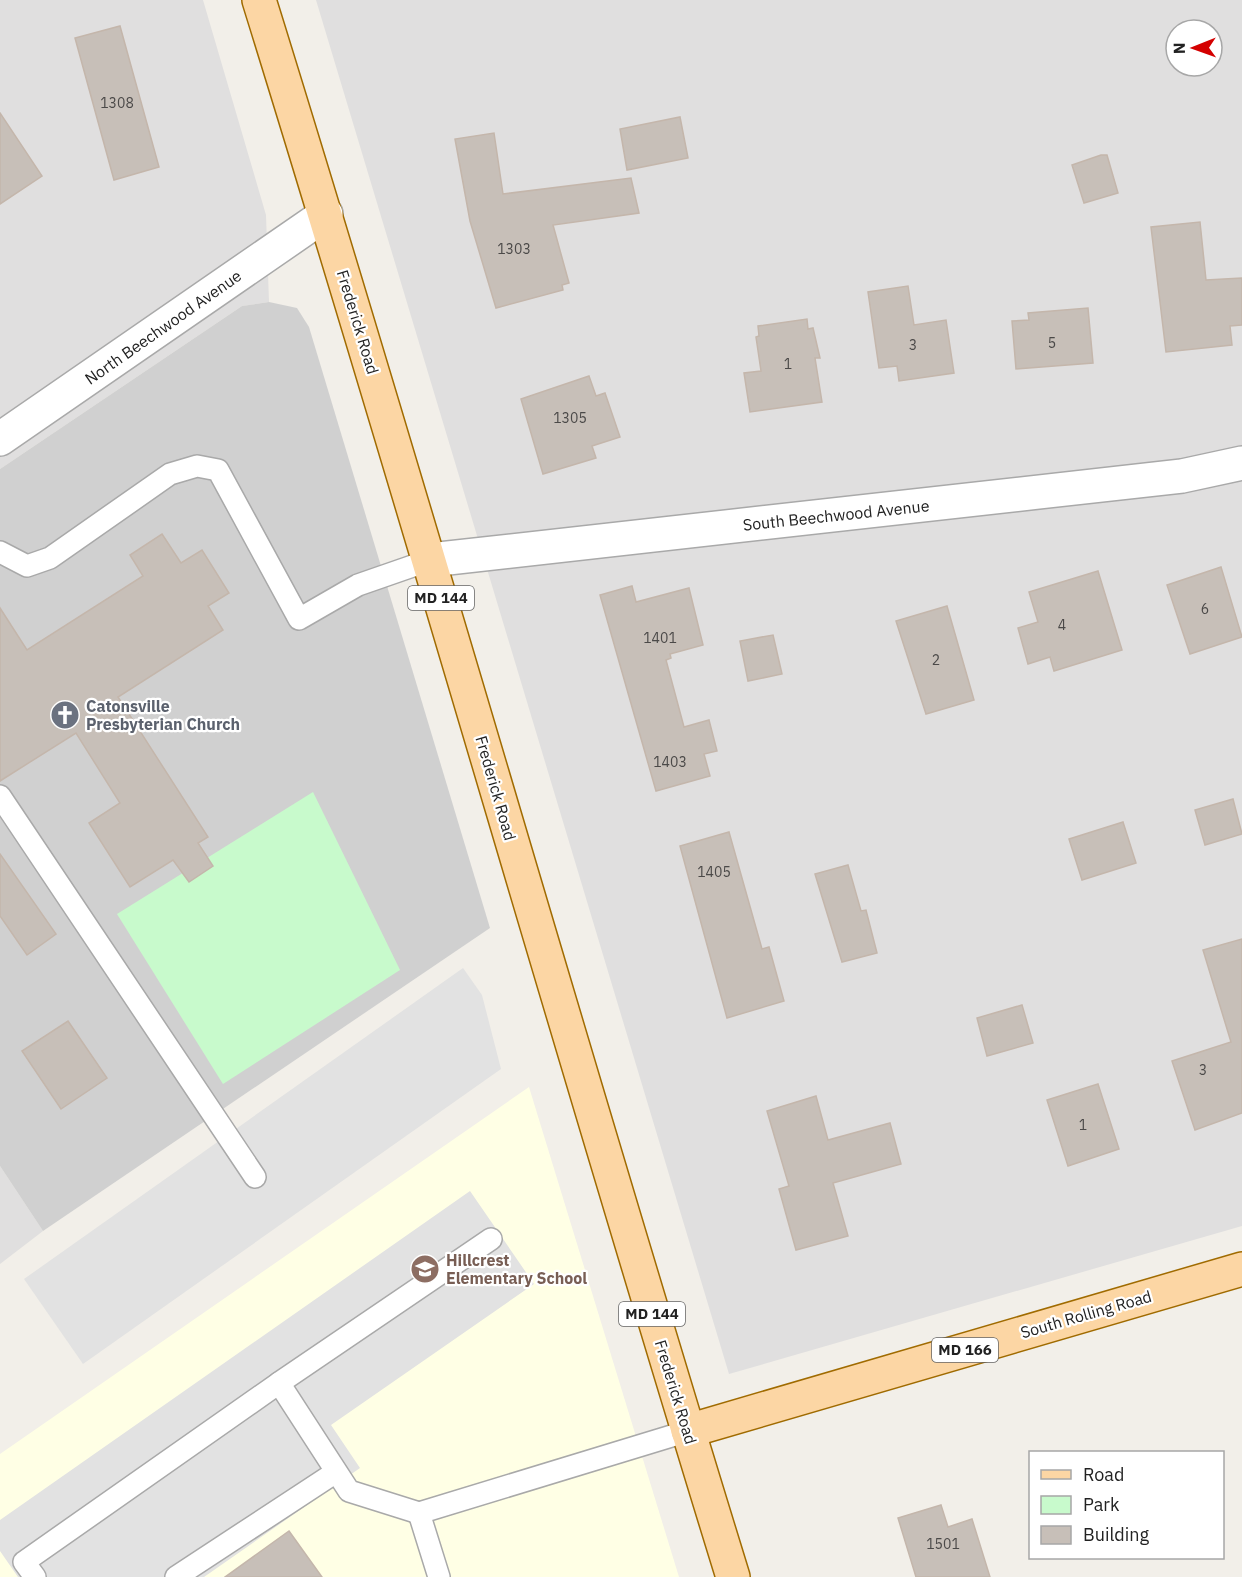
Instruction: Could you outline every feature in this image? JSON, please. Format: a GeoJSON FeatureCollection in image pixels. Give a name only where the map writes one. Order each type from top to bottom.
{"type":"FeatureCollection","features":[{"type":"Feature","properties":{"kind":"main road","name":"Frederick Road"},"geometry":{"type":"LineString","coordinates":[[259,0],[430,560],[572,1050],[733,1577]]}},
{"type":"Feature","properties":{"kind":"main road","name":"South Rolling Road"},"geometry":{"type":"LineString","coordinates":[[688,1431],[1242,1269]]}},
{"type":"Feature","properties":{"kind":"street","name":"North Beechwood Avenue"},"geometry":{"type":"LineString","coordinates":[[0,439],[326,214]]}},
{"type":"Feature","properties":{"kind":"street","name":"South Beechwood Avenue"},"geometry":{"type":"LineString","coordinates":[[430,560],[1182,476],[1242,463]]}},
{"type":"Feature","properties":{"kind":"lane"},"geometry":{"type":"LineString","coordinates":[[0,552],[27,566],[50,558],[170,474],[197,466],[218,470],[299,619],[358,585],[430,560]]}},
{"type":"Feature","properties":{"kind":"lane"},"geometry":{"type":"LineString","coordinates":[[0,796],[255,1178]]}},
{"type":"Feature","properties":{"kind":"lane"},"geometry":{"type":"LineString","coordinates":[[35,1577],[24,1562],[279,1383],[491,1239]]}},
{"type":"Feature","properties":{"kind":"lane"},"geometry":{"type":"LineString","coordinates":[[279,1383],[349,1491],[419,1513],[688,1431]]}},
{"type":"Feature","properties":{"kind":"lane"},"geometry":{"type":"LineString","coordinates":[[176,1577],[336,1472]]}},
{"type":"Feature","properties":{"kind":"lane"},"geometry":{"type":"LineString","coordinates":[[419,1513],[439,1577]]}},
{"type":"Feature","properties":{"kind":"shaded area"},"geometry":{"type":"Polygon","coordinates":[[[0,0],[203,0],[266,215],[269,302],[242,306],[0,469],[0,0]]]}},
{"type":"Feature","properties":{"kind":"shaded area"},"geometry":{"type":"Polygon","coordinates":[[[316,0],[1242,0],[1242,1226],[729,1374],[316,0]]]}},
{"type":"Feature","properties":{"kind":"shaded area"},"geometry":{"type":"Polygon","coordinates":[[[269,302],[297,308],[309,327],[490,928],[43,1231],[0,1166],[0,469],[242,306],[269,302]]]}},
{"type":"Feature","properties":{"kind":"shaded area"},"geometry":{"type":"Polygon","coordinates":[[[463,968],[482,995],[501,1069],[83,1364],[24,1279],[463,968]]]}},
{"type":"Feature","properties":{"kind":"shaded area","name":"Hillcrest Elementary School"},"geometry":{"type":"Polygon","coordinates":[[[529,1087],[679,1577],[0,1577],[0,1454],[529,1087]]]}},
{"type":"Feature","properties":{"kind":"shaded area"},"geometry":{"type":"Polygon","coordinates":[[[0,1166],[43,1231],[0,1264],[0,1166]]]}},
{"type":"Feature","properties":{"kind":"shaded area"},"geometry":{"type":"Polygon","coordinates":[[[470,1191],[534,1284],[331,1425],[360,1468],[204,1577],[18,1577],[0,1551],[0,1520],[470,1191]]]}},
{"type":"Feature","properties":{"kind":"green space"},"geometry":{"type":"Polygon","coordinates":[[[313,792],[400,970],[223,1084],[117,914],[313,792]]]}},
{"type":"Feature","properties":{"kind":"building"},"geometry":{"type":"Polygon","coordinates":[[[120,26],[159,167],[114,180],[75,38],[120,26]]]}},
{"type":"Feature","properties":{"kind":"building"},"geometry":{"type":"Polygon","coordinates":[[[0,113],[42,176],[0,204],[0,113]]]}},
{"type":"Feature","properties":{"kind":"building"},"geometry":{"type":"Polygon","coordinates":[[[680,117],[688,158],[627,170],[620,129],[680,117]]]}},
{"type":"Feature","properties":{"kind":"building"},"geometry":{"type":"Polygon","coordinates":[[[494,133],[503,194],[631,178],[639,213],[553,225],[569,283],[562,285],[563,290],[496,308],[470,221],[455,139],[494,133]]]}},
{"type":"Feature","properties":{"kind":"building"},"geometry":{"type":"Polygon","coordinates":[[[1107,155],[1118,193],[1084,203],[1072,165],[1107,155]]]}},
{"type":"Feature","properties":{"kind":"building"},"geometry":{"type":"Polygon","coordinates":[[[1200,222],[1206,280],[1242,278],[1242,325],[1230,326],[1232,345],[1166,352],[1151,227],[1200,222]]]}},
{"type":"Feature","properties":{"kind":"building"},"geometry":{"type":"Polygon","coordinates":[[[908,286],[914,325],[946,320],[954,373],[899,381],[897,366],[879,368],[868,292],[908,286]]]}},
{"type":"Feature","properties":{"kind":"building"},"geometry":{"type":"Polygon","coordinates":[[[1088,308],[1093,363],[1016,369],[1012,321],[1029,320],[1028,313],[1088,308]]]}},
{"type":"Feature","properties":{"kind":"building"},"geometry":{"type":"Polygon","coordinates":[[[807,319],[808,329],[813,328],[820,358],[815,358],[822,402],[750,412],[744,373],[761,371],[756,337],[759,336],[758,326],[807,319]]]}},
{"type":"Feature","properties":{"kind":"building"},"geometry":{"type":"Polygon","coordinates":[[[589,376],[596,396],[605,393],[620,437],[592,446],[596,458],[543,474],[521,399],[589,376]]]}},
{"type":"Feature","properties":{"kind":"building","name":"Catonsville Presbyterian Church"},"geometry":{"type":"Polygon","coordinates":[[[162,534],[181,563],[202,550],[229,593],[208,606],[223,630],[118,697],[208,837],[198,843],[213,866],[189,882],[173,860],[130,887],[89,823],[120,803],[76,733],[0,781],[0,608],[27,650],[143,576],[130,555],[162,534]]]}},
{"type":"Feature","properties":{"kind":"building"},"geometry":{"type":"Polygon","coordinates":[[[1221,567],[1242,637],[1190,654],[1167,585],[1221,567]]]}},
{"type":"Feature","properties":{"kind":"building"},"geometry":{"type":"Polygon","coordinates":[[[1098,571],[1122,650],[1054,671],[1050,657],[1028,664],[1018,628],[1038,622],[1029,592],[1098,571]]]}},
{"type":"Feature","properties":{"kind":"building"},"geometry":{"type":"Polygon","coordinates":[[[632,586],[636,602],[689,588],[703,645],[670,654],[671,658],[666,660],[684,727],[709,720],[717,751],[704,754],[710,776],[656,791],[600,595],[632,586]]]}},
{"type":"Feature","properties":{"kind":"building"},"geometry":{"type":"Polygon","coordinates":[[[947,606],[974,700],[926,714],[896,621],[947,606]]]}},
{"type":"Feature","properties":{"kind":"building"},"geometry":{"type":"Polygon","coordinates":[[[773,635],[782,674],[748,681],[740,641],[773,635]]]}},
{"type":"Feature","properties":{"kind":"building"},"geometry":{"type":"Polygon","coordinates":[[[1233,799],[1242,834],[1205,845],[1195,810],[1233,799]]]}},
{"type":"Feature","properties":{"kind":"building"},"geometry":{"type":"Polygon","coordinates":[[[1123,822],[1136,863],[1082,880],[1069,839],[1123,822]]]}},
{"type":"Feature","properties":{"kind":"building"},"geometry":{"type":"Polygon","coordinates":[[[729,832],[762,949],[769,947],[784,1001],[727,1018],[680,846],[729,832]]]}},
{"type":"Feature","properties":{"kind":"building"},"geometry":{"type":"Polygon","coordinates":[[[0,854],[56,934],[27,955],[0,916],[0,854]]]}},
{"type":"Feature","properties":{"kind":"building"},"geometry":{"type":"Polygon","coordinates":[[[848,865],[861,911],[866,910],[877,953],[842,962],[815,874],[848,865]]]}},
{"type":"Feature","properties":{"kind":"building"},"geometry":{"type":"Polygon","coordinates":[[[1242,939],[1242,1113],[1195,1130],[1172,1061],[1231,1042],[1203,950],[1242,939]]]}},
{"type":"Feature","properties":{"kind":"building"},"geometry":{"type":"Polygon","coordinates":[[[1022,1005],[1033,1043],[987,1056],[977,1018],[1022,1005]]]}},
{"type":"Feature","properties":{"kind":"building"},"geometry":{"type":"Polygon","coordinates":[[[68,1021],[107,1078],[61,1109],[22,1051],[68,1021]]]}},
{"type":"Feature","properties":{"kind":"building"},"geometry":{"type":"Polygon","coordinates":[[[1098,1084],[1119,1149],[1068,1166],[1047,1100],[1098,1084]]]}},
{"type":"Feature","properties":{"kind":"building"},"geometry":{"type":"Polygon","coordinates":[[[816,1096],[828,1140],[890,1123],[901,1164],[833,1183],[848,1236],[796,1250],[779,1189],[789,1186],[767,1111],[816,1096]]]}},
{"type":"Feature","properties":{"kind":"building"},"geometry":{"type":"Polygon","coordinates":[[[941,1505],[948,1527],[972,1519],[990,1577],[916,1577],[898,1518],[941,1505]]]}},
{"type":"Feature","properties":{"kind":"building"},"geometry":{"type":"Polygon","coordinates":[[[289,1531],[322,1577],[225,1577],[289,1531]]]}},
{"type":"Feature","properties":{"kind":"place","name":"Catonsville Presbyterian Church"},"geometry":{"type":"Point","coordinates":[65,715]}},
{"type":"Feature","properties":{"kind":"place","name":"Hillcrest Elementary School"},"geometry":{"type":"Point","coordinates":[425,1269]}}]}
